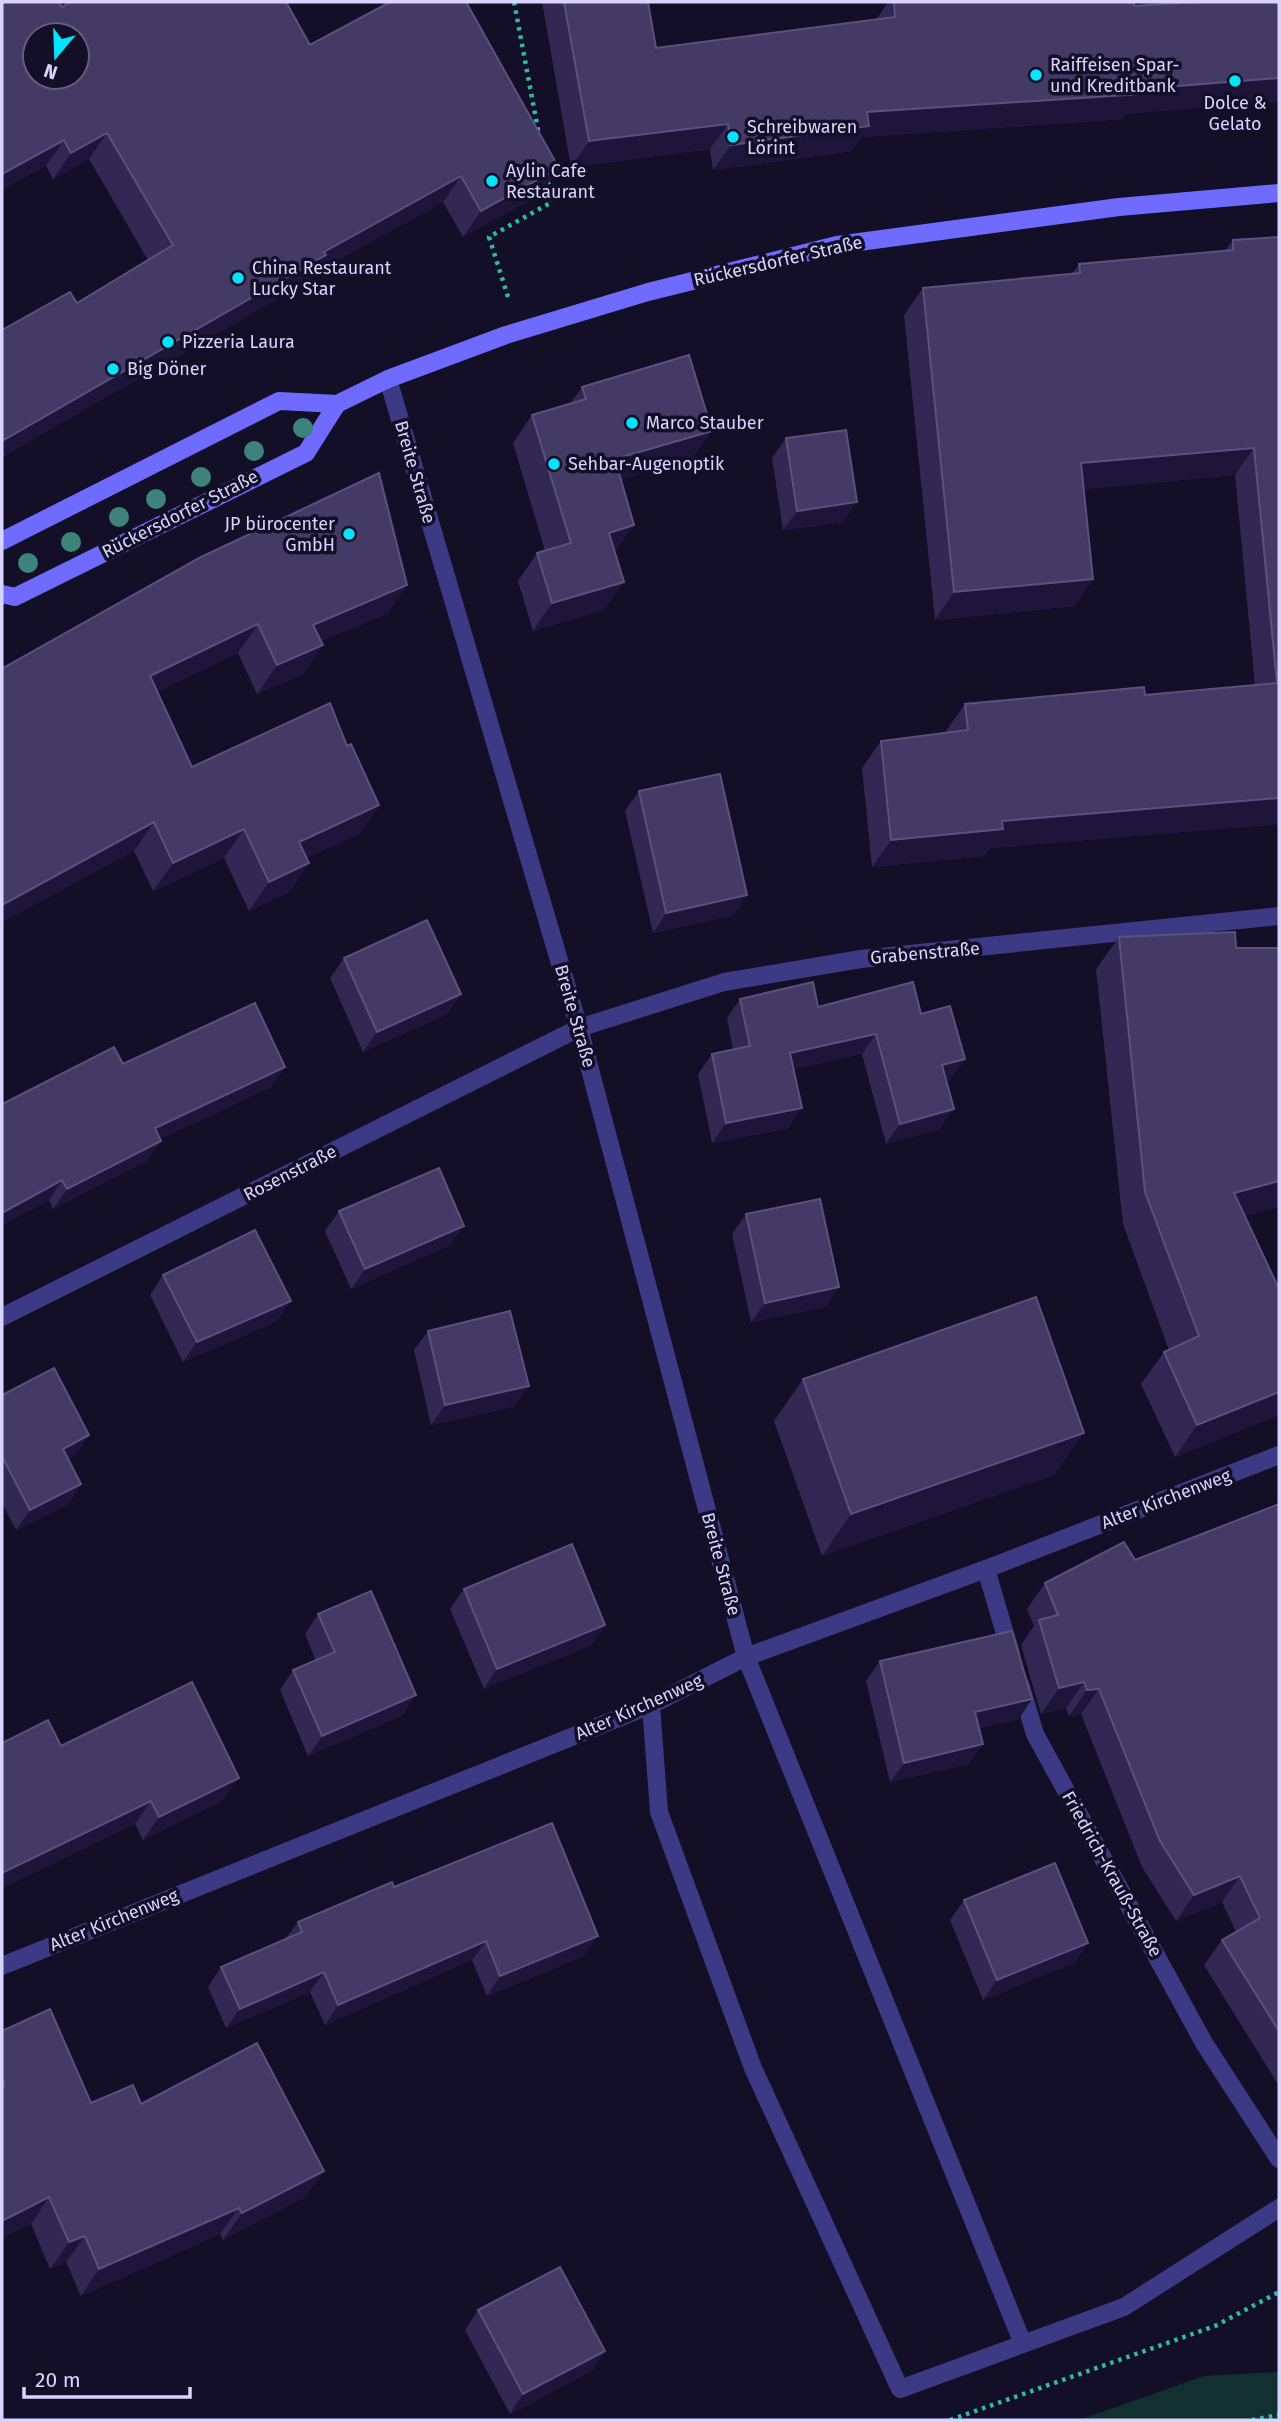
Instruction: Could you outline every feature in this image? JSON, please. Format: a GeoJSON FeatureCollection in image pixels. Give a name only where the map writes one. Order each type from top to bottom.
{"type":"FeatureCollection","features":[{"type":"Feature","properties":{"kind":"main road","name":"Rückersdorfer Straße"},"geometry":{"type":"LineString","coordinates":[[2,541],[279,401],[337,404],[388,380],[519,331],[648,292],[836,245],[1119,207],[1279,193]]}},
{"type":"Feature","properties":{"kind":"main road","name":"Rückersdorfer Straße"},"geometry":{"type":"LineString","coordinates":[[2,594],[15,597],[306,453],[337,404]]}},
{"type":"Feature","properties":{"kind":"street","name":"Breite Straße"},"geometry":{"type":"LineString","coordinates":[[388,380],[579,1028],[746,1657],[1023,2344]]}},
{"type":"Feature","properties":{"kind":"street","name":"Grabenstraße"},"geometry":{"type":"LineString","coordinates":[[579,1028],[724,982],[861,959],[1279,916]]}},
{"type":"Feature","properties":{"kind":"street","name":"Rosenstraße"},"geometry":{"type":"LineString","coordinates":[[2,1317],[579,1028]]}},
{"type":"Feature","properties":{"kind":"street","name":"Alter Kirchenweg"},"geometry":{"type":"LineString","coordinates":[[2,1966],[651,1705],[746,1657],[986,1569],[1279,1455]]}},
{"type":"Feature","properties":{"kind":"street","name":"Friedrich-Krauß-Straße"},"geometry":{"type":"LineString","coordinates":[[986,1569],[1035,1734],[1204,2043],[1279,2159]]}},
{"type":"Feature","properties":{"kind":"street"},"geometry":{"type":"LineString","coordinates":[[651,1705],[659,1812],[753,2068],[900,2389],[1124,2307],[1279,2208]]}},
{"type":"Feature","properties":{"kind":"path"},"geometry":{"type":"LineString","coordinates":[[513,2],[542,149]]}},
{"type":"Feature","properties":{"kind":"path"},"geometry":{"type":"LineString","coordinates":[[519,331],[489,237],[552,202],[547,175]]}},
{"type":"Feature","properties":{"kind":"path"},"geometry":{"type":"LineString","coordinates":[[950,2420],[1215,2326],[1279,2292]]}},
{"type":"Feature","properties":{"kind":"path"},"geometry":{"type":"LineString","coordinates":[[1252,2420],[1279,2414]]}},
{"type":"Feature","properties":{"kind":"green space"},"geometry":{"type":"Polygon","coordinates":[[[1279,2372],[1279,2420],[1079,2420],[1204,2376],[1279,2372]]]}},
{"type":"Feature","properties":{"kind":"building"},"geometry":{"type":"Polygon","coordinates":[[[2,2],[59,2],[62,7],[70,2],[286,2],[310,45],[390,2],[466,2],[559,168],[481,211],[461,176],[324,252],[326,255],[2,441],[2,330],[70,292],[77,303],[173,245],[107,133],[71,153],[64,140],[2,174],[2,2]]]}},
{"type":"Feature","properties":{"kind":"building"},"geometry":{"type":"Polygon","coordinates":[[[564,2],[648,2],[656,48],[895,17],[894,2],[1134,2],[1134,6],[1195,2],[1279,2],[1279,78],[1140,89],[1141,94],[867,112],[869,126],[731,145],[728,124],[589,141],[564,2]]]}},
{"type":"Feature","properties":{"kind":"building"},"geometry":{"type":"Polygon","coordinates":[[[1279,237],[1279,798],[1002,821],[1003,829],[891,840],[881,741],[968,730],[965,704],[1144,687],[1145,695],[1277,683],[1254,448],[1081,463],[1093,579],[954,592],[923,288],[1080,273],[1079,264],[1233,250],[1233,240],[1279,237]]]}},
{"type":"Feature","properties":{"kind":"building"},"geometry":{"type":"Polygon","coordinates":[[[689,355],[712,431],[615,459],[634,525],[609,533],[624,582],[552,603],[537,553],[571,543],[532,415],[586,399],[582,387],[689,355]]]}},
{"type":"Feature","properties":{"kind":"building"},"geometry":{"type":"Polygon","coordinates":[[[846,430],[857,502],[797,511],[786,438],[846,430]]]}},
{"type":"Feature","properties":{"kind":"building"},"geometry":{"type":"Polygon","coordinates":[[[379,473],[407,585],[313,625],[323,645],[277,665],[258,624],[150,676],[192,767],[330,703],[347,746],[351,744],[379,805],[299,842],[309,863],[269,882],[244,829],[173,863],[154,822],[2,905],[2,665],[3,668],[201,557],[379,473]]]}},
{"type":"Feature","properties":{"kind":"building"},"geometry":{"type":"Polygon","coordinates":[[[720,774],[747,895],[666,913],[639,791],[720,774]]]}},
{"type":"Feature","properties":{"kind":"building"},"geometry":{"type":"Polygon","coordinates":[[[427,920],[461,994],[377,1032],[344,958],[427,920]]]}},
{"type":"Feature","properties":{"kind":"building"},"geometry":{"type":"Polygon","coordinates":[[[1235,932],[1236,948],[1279,948],[1279,1181],[1234,1193],[1279,1289],[1279,1392],[1197,1425],[1164,1352],[1199,1336],[1145,1192],[1119,937],[1235,932]]]}},
{"type":"Feature","properties":{"kind":"building"},"geometry":{"type":"Polygon","coordinates":[[[813,982],[818,1007],[913,982],[921,1014],[950,1006],[965,1059],[942,1065],[954,1109],[900,1124],[876,1034],[790,1053],[802,1108],[726,1123],[712,1054],[750,1046],[740,999],[813,982]]]}},
{"type":"Feature","properties":{"kind":"building"},"geometry":{"type":"Polygon","coordinates":[[[255,1003],[285,1067],[155,1128],[161,1141],[67,1189],[62,1180],[2,1213],[2,1104],[114,1047],[123,1064],[255,1003]]]}},
{"type":"Feature","properties":{"kind":"building"},"geometry":{"type":"Polygon","coordinates":[[[439,1168],[464,1226],[365,1269],[339,1211],[439,1168]]]}},
{"type":"Feature","properties":{"kind":"building"},"geometry":{"type":"Polygon","coordinates":[[[820,1199],[839,1287],[765,1303],[746,1214],[820,1199]]]}},
{"type":"Feature","properties":{"kind":"building"},"geometry":{"type":"Polygon","coordinates":[[[255,1230],[291,1301],[197,1342],[163,1275],[255,1230]]]}},
{"type":"Feature","properties":{"kind":"building"},"geometry":{"type":"Polygon","coordinates":[[[1036,1297],[1084,1433],[851,1514],[803,1379],[1036,1297]]]}},
{"type":"Feature","properties":{"kind":"building"},"geometry":{"type":"Polygon","coordinates":[[[510,1311],[529,1386],[445,1405],[428,1331],[510,1311]]]}},
{"type":"Feature","properties":{"kind":"building"},"geometry":{"type":"Polygon","coordinates":[[[54,1368],[89,1435],[63,1449],[81,1484],[30,1510],[4,1460],[2,1461],[2,1395],[54,1368]]]}},
{"type":"Feature","properties":{"kind":"building"},"geometry":{"type":"Polygon","coordinates":[[[1279,1504],[1279,2031],[1222,1940],[1260,1918],[1240,1876],[1194,1895],[1160,1841],[1099,1689],[1087,1690],[1084,1682],[1059,1688],[1039,1620],[1058,1615],[1045,1583],[1124,1542],[1135,1560],[1279,1504]]]}},
{"type":"Feature","properties":{"kind":"building"},"geometry":{"type":"Polygon","coordinates":[[[572,1544],[605,1625],[497,1669],[464,1589],[572,1544]]]}},
{"type":"Feature","properties":{"kind":"building"},"geometry":{"type":"Polygon","coordinates":[[[371,1591],[416,1695],[322,1736],[293,1670],[335,1652],[318,1614],[371,1591]]]}},
{"type":"Feature","properties":{"kind":"building"},"geometry":{"type":"Polygon","coordinates":[[[1012,1631],[1032,1699],[975,1712],[983,1744],[904,1763],[880,1661],[1012,1631]]]}},
{"type":"Feature","properties":{"kind":"building"},"geometry":{"type":"Polygon","coordinates":[[[192,1682],[239,1778],[159,1817],[151,1801],[2,1873],[2,1743],[48,1720],[61,1746],[192,1682]]]}},
{"type":"Feature","properties":{"kind":"building"},"geometry":{"type":"Polygon","coordinates":[[[552,1823],[598,1936],[500,1976],[486,1941],[338,2005],[324,1972],[240,2009],[221,1967],[302,1932],[298,1922],[392,1882],[394,1887],[552,1823]]]}},
{"type":"Feature","properties":{"kind":"building"},"geometry":{"type":"Polygon","coordinates":[[[1055,1863],[1088,1943],[997,1980],[964,1900],[1055,1863]]]}},
{"type":"Feature","properties":{"kind":"building"},"geometry":{"type":"Polygon","coordinates":[[[50,2009],[91,2103],[133,2085],[141,2104],[257,2043],[324,2171],[242,2213],[239,2208],[99,2269],[85,2236],[69,2242],[49,2197],[2,2221],[2,2087],[5,2086],[2,2078],[2,2031],[50,2009]]]}},
{"type":"Feature","properties":{"kind":"building"},"geometry":{"type":"Polygon","coordinates":[[[560,2267],[605,2351],[523,2394],[478,2310],[560,2267]]]}},
{"type":"Feature","properties":{"kind":"place","name":"Raiffeisen Spar- und Kreditbank"},"geometry":{"type":"Point","coordinates":[1036,75]}},
{"type":"Feature","properties":{"kind":"place","name":"Dolce & Gelato"},"geometry":{"type":"Point","coordinates":[1235,81]}},
{"type":"Feature","properties":{"kind":"place","name":"Schreibwaren Lörint"},"geometry":{"type":"Point","coordinates":[733,137]}},
{"type":"Feature","properties":{"kind":"place","name":"Aylin Cafe Restaurant"},"geometry":{"type":"Point","coordinates":[492,181]}},
{"type":"Feature","properties":{"kind":"place","name":"China Restaurant Lucky Star"},"geometry":{"type":"Point","coordinates":[238,278]}},
{"type":"Feature","properties":{"kind":"place","name":"Pizzeria Laura"},"geometry":{"type":"Point","coordinates":[168,342]}},
{"type":"Feature","properties":{"kind":"place","name":"Big Döner"},"geometry":{"type":"Point","coordinates":[113,369]}},
{"type":"Feature","properties":{"kind":"place","name":"Marco Stauber"},"geometry":{"type":"Point","coordinates":[632,423]}},
{"type":"Feature","properties":{"kind":"place","name":"Sehbar-Augenoptik"},"geometry":{"type":"Point","coordinates":[554,464]}},
{"type":"Feature","properties":{"kind":"place","name":"JP bürocenter GmbH"},"geometry":{"type":"Point","coordinates":[349,534]}}]}
